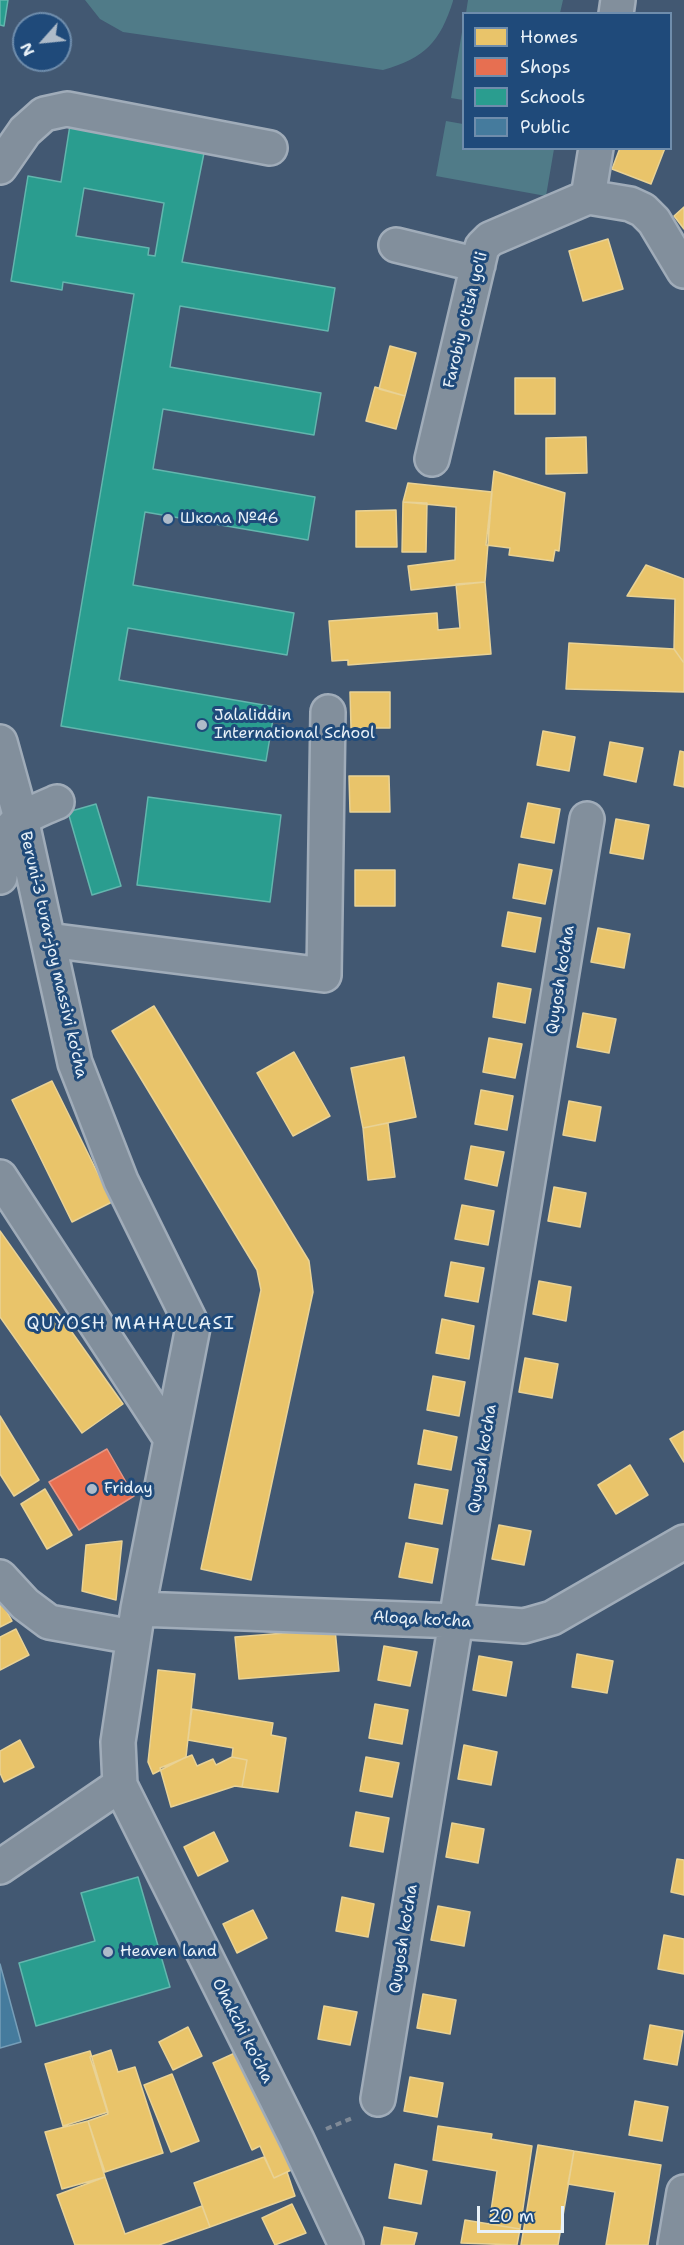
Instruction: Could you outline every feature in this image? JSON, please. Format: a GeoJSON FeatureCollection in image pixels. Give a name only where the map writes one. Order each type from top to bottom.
{"type":"FeatureCollection","features":[{"type":"Feature","properties":{"kind":"street"},"geometry":{"type":"LineString","coordinates":[[0,168],[25,131],[44,114],[67,109],[270,148]]}},
{"type":"Feature","properties":{"kind":"street"},"geometry":{"type":"LineString","coordinates":[[596,150],[588,197],[630,204],[643,210],[654,221],[684,271]]}},
{"type":"Feature","properties":{"kind":"street","name":"Farobiy o'tish yo'li"},"geometry":{"type":"LineString","coordinates":[[432,459],[482,247],[490,239],[588,197]]}},
{"type":"Feature","properties":{"kind":"street"},"geometry":{"type":"LineString","coordinates":[[396,245],[478,265]]}},
{"type":"Feature","properties":{"kind":"street"},"geometry":{"type":"LineString","coordinates":[[48,940],[324,975],[328,712]]}},
{"type":"Feature","properties":{"kind":"street","name":"Beruni-3 turar-joy massivi ko'cha"},"geometry":{"type":"LineString","coordinates":[[0,742],[21,818],[75,1063],[121,1180],[193,1327],[136,1623]]}},
{"type":"Feature","properties":{"kind":"street"},"geometry":{"type":"LineString","coordinates":[[0,877],[6,834],[21,818],[57,802]]}},
{"type":"Feature","properties":{"kind":"street","name":"Quyosh ko'cha"},"geometry":{"type":"LineString","coordinates":[[378,2099],[587,819]]}},
{"type":"Feature","properties":{"kind":"street"},"geometry":{"type":"LineString","coordinates":[[0,1177],[171,1439]]}},
{"type":"Feature","properties":{"kind":"street","name":"Aloqa ko'cha"},"geometry":{"type":"LineString","coordinates":[[0,1577],[25,1604],[49,1622],[457,1621],[524,1626],[552,1618],[684,1542]]}},
{"type":"Feature","properties":{"kind":"street"},"geometry":{"type":"LineString","coordinates":[[0,1867],[120,1785],[118,1742],[136,1623]]}},
{"type":"Feature","properties":{"kind":"street","name":"Ohakchi ko'cha"},"geometry":{"type":"LineString","coordinates":[[120,1785],[297,2140],[346,2245]]}},
{"type":"Feature","properties":{"kind":"street"},"geometry":{"type":"LineString","coordinates":[[675,2245],[684,2192]]}},
{"type":"Feature","properties":{"kind":"path"},"geometry":{"type":"LineString","coordinates":[[297,2140],[364,2113],[378,2099]]}},
{"type":"Feature","properties":{"kind":"shaded area"},"geometry":{"type":"Polygon","coordinates":[[[85,0],[453,1],[442,27],[429,46],[410,60],[383,70],[123,32],[100,19],[85,0]]]}},
{"type":"Feature","properties":{"kind":"shaded area"},"geometry":{"type":"Polygon","coordinates":[[[468,0],[563,0],[560,12],[466,12],[468,0]]]}},
{"type":"Feature","properties":{"kind":"shaded area"},"geometry":{"type":"Polygon","coordinates":[[[462,32],[462,100],[451,98],[462,32]]]}},
{"type":"Feature","properties":{"kind":"shaded area"},"geometry":{"type":"Polygon","coordinates":[[[446,121],[462,124],[462,150],[554,150],[546,196],[436,176],[446,121]]]}},
{"type":"Feature","properties":{"kind":"building: Homes"},"geometry":{"type":"Polygon","coordinates":[[[619,150],[664,150],[651,184],[612,169],[619,150]]]}},
{"type":"Feature","properties":{"kind":"building: Homes"},"geometry":{"type":"Polygon","coordinates":[[[684,207],[684,229],[674,216],[684,207]]]}},
{"type":"Feature","properties":{"kind":"building: Homes"},"geometry":{"type":"Polygon","coordinates":[[[608,239],[623,289],[583,301],[569,251],[608,239]]]}},
{"type":"Feature","properties":{"kind":"building: Homes"},"geometry":{"type":"Polygon","coordinates":[[[390,346],[416,353],[405,396],[379,389],[390,346]]]}},
{"type":"Feature","properties":{"kind":"building: Homes"},"geometry":{"type":"Polygon","coordinates":[[[515,378],[555,378],[555,414],[515,414],[515,378]]]}},
{"type":"Feature","properties":{"kind":"building: Homes"},"geometry":{"type":"Polygon","coordinates":[[[375,387],[405,396],[396,429],[366,421],[375,387]]]}},
{"type":"Feature","properties":{"kind":"building: Homes"},"geometry":{"type":"Polygon","coordinates":[[[586,437],[587,473],[546,474],[546,438],[586,437]]]}},
{"type":"Feature","properties":{"kind":"building: Homes"},"geometry":{"type":"Polygon","coordinates":[[[494,471],[565,493],[559,551],[555,550],[553,561],[509,555],[510,548],[486,545],[494,471]]]}},
{"type":"Feature","properties":{"kind":"building: Homes"},"geometry":{"type":"Polygon","coordinates":[[[408,483],[492,492],[485,582],[411,590],[408,566],[455,560],[456,507],[403,502],[408,483]]]}},
{"type":"Feature","properties":{"kind":"building: Homes"},"geometry":{"type":"Polygon","coordinates":[[[403,502],[427,503],[426,552],[402,552],[403,502]]]}},
{"type":"Feature","properties":{"kind":"building: Homes"},"geometry":{"type":"Polygon","coordinates":[[[396,510],[397,547],[356,547],[356,511],[396,510]]]}},
{"type":"Feature","properties":{"kind":"building: Homes"},"geometry":{"type":"Polygon","coordinates":[[[646,565],[684,579],[684,663],[674,649],[675,599],[627,596],[646,565]]]}},
{"type":"Feature","properties":{"kind":"building: Homes"},"geometry":{"type":"Polygon","coordinates":[[[485,582],[491,654],[348,665],[348,660],[332,661],[329,621],[437,613],[438,630],[460,628],[456,584],[485,582]]]}},
{"type":"Feature","properties":{"kind":"building: Homes"},"geometry":{"type":"Polygon","coordinates":[[[569,643],[674,649],[684,663],[684,692],[566,689],[569,643]]]}},
{"type":"Feature","properties":{"kind":"building: Homes"},"geometry":{"type":"Polygon","coordinates":[[[350,692],[390,692],[390,728],[351,728],[350,692]]]}},
{"type":"Feature","properties":{"kind":"building: Homes"},"geometry":{"type":"Polygon","coordinates":[[[543,731],[575,737],[569,771],[537,765],[543,731]]]}},
{"type":"Feature","properties":{"kind":"building: Homes"},"geometry":{"type":"Polygon","coordinates":[[[610,742],[643,748],[636,782],[604,775],[610,742]]]}},
{"type":"Feature","properties":{"kind":"building: Homes"},"geometry":{"type":"Polygon","coordinates":[[[680,751],[684,752],[684,787],[674,785],[680,751]]]}},
{"type":"Feature","properties":{"kind":"building: Homes"},"geometry":{"type":"Polygon","coordinates":[[[349,776],[389,776],[390,812],[350,812],[349,776]]]}},
{"type":"Feature","properties":{"kind":"building: Homes"},"geometry":{"type":"Polygon","coordinates":[[[528,803],[560,809],[554,843],[521,837],[528,803]]]}},
{"type":"Feature","properties":{"kind":"building: Homes"},"geometry":{"type":"Polygon","coordinates":[[[616,819],[649,825],[643,859],[610,853],[616,819]]]}},
{"type":"Feature","properties":{"kind":"building: Homes"},"geometry":{"type":"Polygon","coordinates":[[[519,864],[552,870],[545,904],[513,898],[519,864]]]}},
{"type":"Feature","properties":{"kind":"building: Homes"},"geometry":{"type":"Polygon","coordinates":[[[355,870],[395,870],[395,906],[355,906],[355,870]]]}},
{"type":"Feature","properties":{"kind":"building: Homes"},"geometry":{"type":"Polygon","coordinates":[[[508,912],[541,918],[535,952],[502,946],[508,912]]]}},
{"type":"Feature","properties":{"kind":"building: Homes"},"geometry":{"type":"Polygon","coordinates":[[[598,928],[630,934],[624,968],[591,962],[598,928]]]}},
{"type":"Feature","properties":{"kind":"building: Homes"},"geometry":{"type":"Polygon","coordinates":[[[498,983],[531,989],[525,1023],[493,1017],[498,983]]]}},
{"type":"Feature","properties":{"kind":"building: Homes"},"geometry":{"type":"Polygon","coordinates":[[[154,1006],[309,1261],[313,1292],[251,1580],[201,1569],[261,1290],[257,1270],[112,1031],[154,1006]]]}},
{"type":"Feature","properties":{"kind":"building: Homes"},"geometry":{"type":"Polygon","coordinates":[[[583,1013],[616,1019],[609,1053],[577,1047],[583,1013]]]}},
{"type":"Feature","properties":{"kind":"building: Homes"},"geometry":{"type":"Polygon","coordinates":[[[489,1038],[522,1044],[515,1078],[483,1072],[489,1038]]]}},
{"type":"Feature","properties":{"kind":"building: Homes"},"geometry":{"type":"Polygon","coordinates":[[[294,1052],[330,1116],[293,1136],[257,1073],[294,1052]]]}},
{"type":"Feature","properties":{"kind":"building: Homes"},"geometry":{"type":"Polygon","coordinates":[[[404,1057],[416,1117],[363,1128],[351,1068],[404,1057]]]}},
{"type":"Feature","properties":{"kind":"building: Homes"},"geometry":{"type":"Polygon","coordinates":[[[52,1081],[112,1202],[72,1222],[12,1100],[52,1081]]]}},
{"type":"Feature","properties":{"kind":"building: Homes"},"geometry":{"type":"Polygon","coordinates":[[[481,1090],[513,1096],[507,1130],[475,1124],[481,1090]]]}},
{"type":"Feature","properties":{"kind":"building: Homes"},"geometry":{"type":"Polygon","coordinates":[[[569,1101],[601,1107],[595,1141],[563,1135],[569,1101]]]}},
{"type":"Feature","properties":{"kind":"building: Homes"},"geometry":{"type":"Polygon","coordinates":[[[388,1123],[395,1177],[368,1180],[363,1128],[388,1123]]]}},
{"type":"Feature","properties":{"kind":"building: Homes"},"geometry":{"type":"Polygon","coordinates":[[[471,1146],[504,1152],[497,1186],[465,1179],[471,1146]]]}},
{"type":"Feature","properties":{"kind":"building: Homes"},"geometry":{"type":"Polygon","coordinates":[[[554,1187],[586,1193],[580,1227],[548,1221],[554,1187]]]}},
{"type":"Feature","properties":{"kind":"building: Homes"},"geometry":{"type":"Polygon","coordinates":[[[462,1205],[494,1211],[488,1245],[455,1239],[462,1205]]]}},
{"type":"Feature","properties":{"kind":"building: Homes"},"geometry":{"type":"Polygon","coordinates":[[[0,1231],[123,1404],[82,1433],[0,1317],[0,1231]]]}},
{"type":"Feature","properties":{"kind":"building: Homes"},"geometry":{"type":"Polygon","coordinates":[[[451,1262],[484,1268],[478,1302],[445,1296],[451,1262]]]}},
{"type":"Feature","properties":{"kind":"building: Homes"},"geometry":{"type":"Polygon","coordinates":[[[539,1281],[571,1287],[566,1321],[533,1314],[539,1281]]]}},
{"type":"Feature","properties":{"kind":"building: Homes"},"geometry":{"type":"Polygon","coordinates":[[[442,1319],[474,1326],[469,1359],[436,1353],[442,1319]]]}},
{"type":"Feature","properties":{"kind":"building: Homes"},"geometry":{"type":"Polygon","coordinates":[[[525,1358],[558,1364],[552,1398],[519,1392],[525,1358]]]}},
{"type":"Feature","properties":{"kind":"building: Homes"},"geometry":{"type":"Polygon","coordinates":[[[433,1376],[465,1382],[459,1416],[427,1410],[433,1376]]]}},
{"type":"Feature","properties":{"kind":"building: Homes"},"geometry":{"type":"Polygon","coordinates":[[[0,1416],[39,1480],[14,1496],[0,1474],[0,1416]]]}},
{"type":"Feature","properties":{"kind":"building: Homes"},"geometry":{"type":"Polygon","coordinates":[[[424,1430],[457,1437],[451,1470],[418,1464],[424,1430]]]}},
{"type":"Feature","properties":{"kind":"building: Homes"},"geometry":{"type":"Polygon","coordinates":[[[684,1431],[684,1462],[670,1439],[684,1431]]]}},
{"type":"Feature","properties":{"kind":"building: Homes"},"geometry":{"type":"Polygon","coordinates":[[[630,1465],[648,1495],[616,1514],[598,1485],[630,1465]]]}},
{"type":"Feature","properties":{"kind":"building: Homes"},"geometry":{"type":"Polygon","coordinates":[[[415,1484],[448,1490],[442,1524],[409,1518],[415,1484]]]}},
{"type":"Feature","properties":{"kind":"building: Homes"},"geometry":{"type":"Polygon","coordinates":[[[45,1489],[72,1535],[47,1549],[21,1504],[45,1489]]]}},
{"type":"Feature","properties":{"kind":"building: Homes"},"geometry":{"type":"Polygon","coordinates":[[[499,1525],[531,1531],[524,1565],[492,1559],[499,1525]]]}},
{"type":"Feature","properties":{"kind":"building: Homes"},"geometry":{"type":"Polygon","coordinates":[[[122,1541],[116,1600],[82,1591],[86,1545],[122,1541]]]}},
{"type":"Feature","properties":{"kind":"building: Homes"},"geometry":{"type":"Polygon","coordinates":[[[406,1543],[438,1549],[432,1583],[399,1577],[406,1543]]]}},
{"type":"Feature","properties":{"kind":"building: Homes"},"geometry":{"type":"Polygon","coordinates":[[[0,1599],[12,1621],[0,1627],[0,1599]]]}},
{"type":"Feature","properties":{"kind":"building: Homes"},"geometry":{"type":"Polygon","coordinates":[[[16,1629],[29,1655],[0,1670],[0,1637],[16,1629]]]}},
{"type":"Feature","properties":{"kind":"building: Homes"},"geometry":{"type":"Polygon","coordinates":[[[335,1629],[339,1671],[239,1679],[235,1637],[335,1629]]]}},
{"type":"Feature","properties":{"kind":"building: Homes"},"geometry":{"type":"Polygon","coordinates":[[[384,1646],[417,1652],[410,1686],[378,1680],[384,1646]]]}},
{"type":"Feature","properties":{"kind":"building: Homes"},"geometry":{"type":"Polygon","coordinates":[[[577,1654],[613,1661],[607,1693],[572,1687],[577,1654]]]}},
{"type":"Feature","properties":{"kind":"building: Homes"},"geometry":{"type":"Polygon","coordinates":[[[479,1656],[512,1662],[506,1696],[473,1690],[479,1656]]]}},
{"type":"Feature","properties":{"kind":"building: Homes"},"geometry":{"type":"Polygon","coordinates":[[[158,1670],[195,1674],[186,1757],[153,1774],[148,1762],[158,1670]]]}},
{"type":"Feature","properties":{"kind":"building: Homes"},"geometry":{"type":"Polygon","coordinates":[[[375,1704],[408,1710],[402,1744],[369,1738],[375,1704]]]}},
{"type":"Feature","properties":{"kind":"building: Homes"},"geometry":{"type":"Polygon","coordinates":[[[192,1709],[273,1723],[271,1735],[286,1738],[278,1792],[242,1787],[247,1760],[232,1757],[233,1748],[188,1740],[192,1709]]]}},
{"type":"Feature","properties":{"kind":"building: Homes"},"geometry":{"type":"Polygon","coordinates":[[[20,1740],[34,1767],[4,1782],[0,1773],[0,1751],[20,1740]]]}},
{"type":"Feature","properties":{"kind":"building: Homes"},"geometry":{"type":"Polygon","coordinates":[[[464,1745],[497,1752],[491,1785],[458,1779],[464,1745]]]}},
{"type":"Feature","properties":{"kind":"building: Homes"},"geometry":{"type":"Polygon","coordinates":[[[192,1755],[197,1766],[213,1759],[216,1765],[232,1757],[247,1760],[242,1787],[235,1786],[171,1807],[160,1768],[192,1755]]]}},
{"type":"Feature","properties":{"kind":"building: Homes"},"geometry":{"type":"Polygon","coordinates":[[[366,1757],[399,1763],[392,1797],[360,1791],[366,1757]]]}},
{"type":"Feature","properties":{"kind":"building: Homes"},"geometry":{"type":"Polygon","coordinates":[[[356,1812],[389,1818],[383,1852],[350,1846],[356,1812]]]}},
{"type":"Feature","properties":{"kind":"building: Homes"},"geometry":{"type":"Polygon","coordinates":[[[452,1823],[484,1829],[478,1863],[446,1857],[452,1823]]]}},
{"type":"Feature","properties":{"kind":"building: Homes"},"geometry":{"type":"Polygon","coordinates":[[[214,1832],[228,1861],[198,1876],[184,1847],[214,1832]]]}},
{"type":"Feature","properties":{"kind":"building: Homes"},"geometry":{"type":"Polygon","coordinates":[[[677,1859],[684,1860],[684,1895],[671,1892],[677,1859]]]}},
{"type":"Feature","properties":{"kind":"building: Homes"},"geometry":{"type":"Polygon","coordinates":[[[342,1897],[374,1904],[368,1937],[336,1931],[342,1897]]]}},
{"type":"Feature","properties":{"kind":"building: Homes"},"geometry":{"type":"Polygon","coordinates":[[[438,1906],[470,1912],[464,1946],[431,1940],[438,1906]]]}},
{"type":"Feature","properties":{"kind":"building: Homes"},"geometry":{"type":"Polygon","coordinates":[[[253,1910],[267,1938],[237,1953],[223,1924],[253,1910]]]}},
{"type":"Feature","properties":{"kind":"building: Homes"},"geometry":{"type":"Polygon","coordinates":[[[664,1935],[684,1939],[684,1974],[658,1969],[664,1935]]]}},
{"type":"Feature","properties":{"kind":"building: Homes"},"geometry":{"type":"Polygon","coordinates":[[[423,1994],[456,2000],[450,2034],[417,2028],[423,1994]]]}},
{"type":"Feature","properties":{"kind":"building: Homes"},"geometry":{"type":"Polygon","coordinates":[[[324,2006],[357,2012],[350,2045],[318,2039],[324,2006]]]}},
{"type":"Feature","properties":{"kind":"building: Homes"},"geometry":{"type":"Polygon","coordinates":[[[650,2025],[683,2031],[677,2065],[644,2059],[650,2025]]]}},
{"type":"Feature","properties":{"kind":"building: Homes"},"geometry":{"type":"Polygon","coordinates":[[[188,2027],[202,2056],[173,2070],[159,2042],[188,2027]]]}},
{"type":"Feature","properties":{"kind":"building: Homes"},"geometry":{"type":"Polygon","coordinates":[[[248,2047],[300,2166],[274,2178],[260,2146],[252,2150],[213,2063],[248,2047]]]}},
{"type":"Feature","properties":{"kind":"building: Homes"},"geometry":{"type":"Polygon","coordinates":[[[111,2050],[118,2072],[135,2067],[163,2153],[105,2172],[88,2121],[108,2114],[90,2057],[111,2050]]]}},
{"type":"Feature","properties":{"kind":"building: Homes"},"geometry":{"type":"Polygon","coordinates":[[[90,2051],[108,2112],[63,2126],[45,2064],[90,2051]]]}},
{"type":"Feature","properties":{"kind":"building: Homes"},"geometry":{"type":"Polygon","coordinates":[[[172,2074],[199,2141],[171,2152],[144,2085],[172,2074]]]}},
{"type":"Feature","properties":{"kind":"building: Homes"},"geometry":{"type":"Polygon","coordinates":[[[410,2077],[443,2083],[437,2117],[404,2111],[410,2077]]]}},
{"type":"Feature","properties":{"kind":"building: Homes"},"geometry":{"type":"Polygon","coordinates":[[[635,2101],[668,2107],[662,2141],[629,2135],[635,2101]]]}},
{"type":"Feature","properties":{"kind":"building: Homes"},"geometry":{"type":"Polygon","coordinates":[[[88,2121],[105,2177],[62,2189],[45,2132],[88,2121]]]}},
{"type":"Feature","properties":{"kind":"building: Homes"},"geometry":{"type":"Polygon","coordinates":[[[438,2126],[492,2134],[491,2139],[532,2146],[520,2229],[489,2224],[497,2171],[433,2160],[438,2126]]]}},
{"type":"Feature","properties":{"kind":"building: Homes"},"geometry":{"type":"Polygon","coordinates":[[[538,2145],[574,2151],[558,2245],[521,2245],[538,2145]]]}},
{"type":"Feature","properties":{"kind":"building: Homes"},"geometry":{"type":"Polygon","coordinates":[[[574,2151],[661,2165],[648,2245],[606,2245],[615,2192],[568,2184],[574,2151]]]}},
{"type":"Feature","properties":{"kind":"building: Homes"},"geometry":{"type":"Polygon","coordinates":[[[264,2157],[274,2178],[287,2172],[295,2196],[210,2227],[194,2183],[264,2157]]]}},
{"type":"Feature","properties":{"kind":"building: Homes"},"geometry":{"type":"Polygon","coordinates":[[[395,2164],[427,2171],[421,2204],[389,2198],[395,2164]]]}},
{"type":"Feature","properties":{"kind":"building: Homes"},"geometry":{"type":"Polygon","coordinates":[[[105,2177],[125,2234],[202,2206],[210,2227],[159,2245],[75,2245],[57,2195],[105,2177]]]}},
{"type":"Feature","properties":{"kind":"building: Homes"},"geometry":{"type":"Polygon","coordinates":[[[292,2204],[306,2233],[275,2245],[262,2218],[292,2204]]]}},
{"type":"Feature","properties":{"kind":"building: Homes"},"geometry":{"type":"Polygon","coordinates":[[[465,2220],[520,2229],[517,2245],[461,2243],[465,2220]]]}},
{"type":"Feature","properties":{"kind":"building: Homes"},"geometry":{"type":"Polygon","coordinates":[[[384,2227],[417,2233],[414,2245],[381,2245],[384,2227]]]}},
{"type":"Feature","properties":{"kind":"building: Shops","name":"Friday"},"geometry":{"type":"Polygon","coordinates":[[[107,1449],[134,1496],[79,1530],[49,1482],[107,1449]]]}},
{"type":"Feature","properties":{"kind":"building: Schools"},"geometry":{"type":"Polygon","coordinates":[[[0,0],[8,0],[4,26],[0,25],[0,0]]]}},
{"type":"Feature","properties":{"kind":"building: Schools"},"geometry":{"type":"Polygon","coordinates":[[[70,125],[205,148],[182,262],[335,288],[328,331],[180,306],[170,367],[321,393],[314,435],[163,409],[153,469],[315,497],[308,540],[145,512],[133,585],[294,613],[287,655],[128,628],[119,680],[275,707],[266,761],[61,726],[134,294],[63,282],[62,290],[11,281],[28,176],[61,182],[70,125]],[[84,188],[76,236],[149,248],[148,255],[155,256],[164,203],[84,188]]]}},
{"type":"Feature","properties":{"kind":"building: Schools"},"geometry":{"type":"Polygon","coordinates":[[[148,797],[281,815],[270,902],[137,885],[148,797]]]}},
{"type":"Feature","properties":{"kind":"building: Schools"},"geometry":{"type":"Polygon","coordinates":[[[96,804],[121,886],[92,895],[68,812],[96,804]]]}},
{"type":"Feature","properties":{"kind":"building: Schools","name":"Heaven land"},"geometry":{"type":"Polygon","coordinates":[[[138,1877],[170,1987],[36,2026],[19,1963],[95,1941],[81,1893],[138,1877]]]}},
{"type":"Feature","properties":{"kind":"building: Public"},"geometry":{"type":"Polygon","coordinates":[[[0,1964],[21,2042],[0,2048],[0,1964]]]}},
{"type":"Feature","properties":{"kind":"place","name":"Школа №46"},"geometry":{"type":"Point","coordinates":[168,519]}},
{"type":"Feature","properties":{"kind":"place","name":"Jalaliddin International School"},"geometry":{"type":"Point","coordinates":[202,725]}},
{"type":"Feature","properties":{"kind":"place","name":"Friday"},"geometry":{"type":"Point","coordinates":[92,1489]}},
{"type":"Feature","properties":{"kind":"place","name":"Heaven land"},"geometry":{"type":"Point","coordinates":[108,1952]}},
{"type":"Feature","properties":{"kind":"district","name":"QUYOSH MAHALLASI"},"geometry":{"type":"Point","coordinates":[131,1324]}}]}
